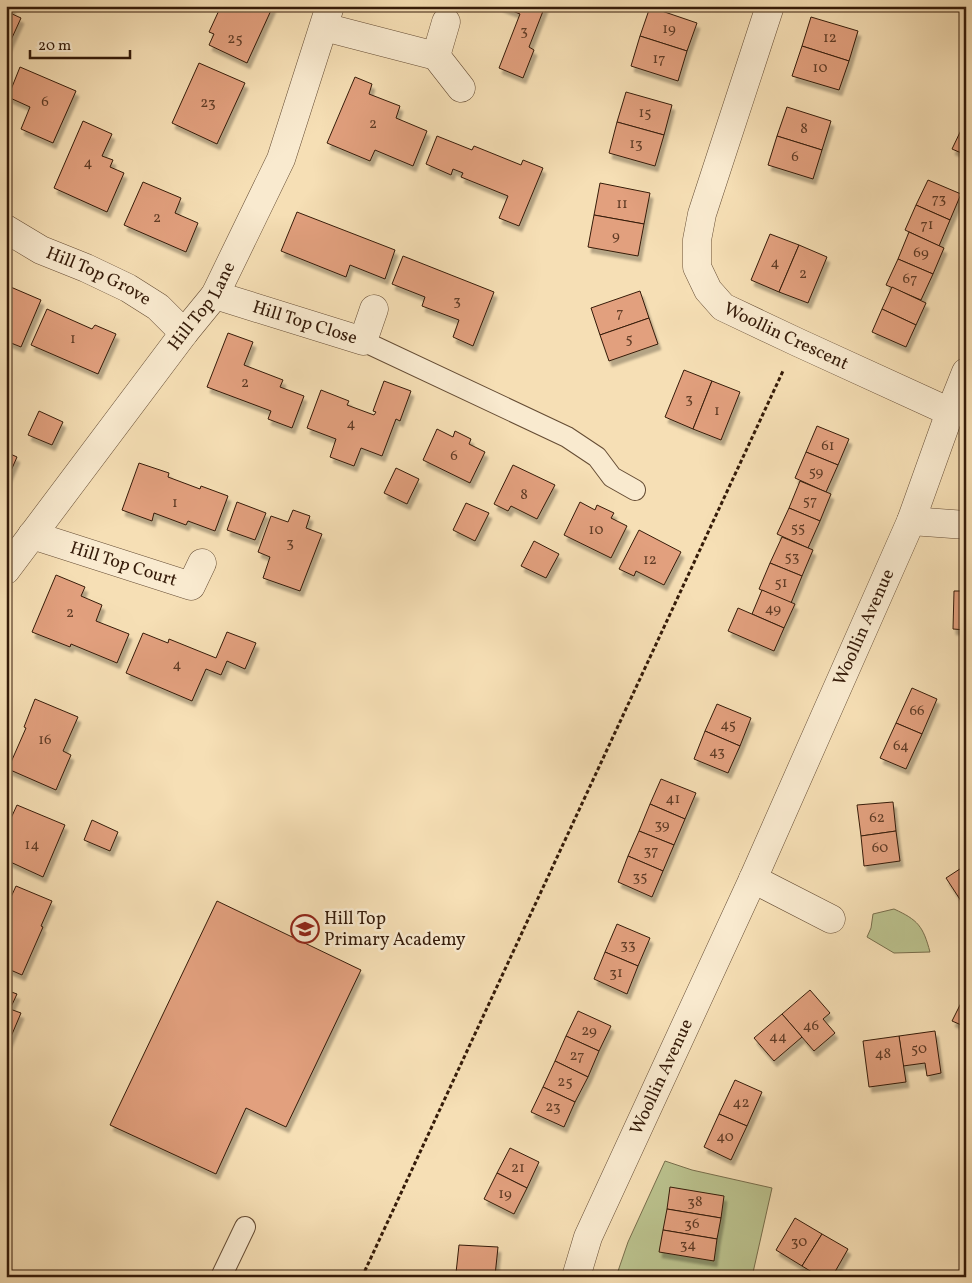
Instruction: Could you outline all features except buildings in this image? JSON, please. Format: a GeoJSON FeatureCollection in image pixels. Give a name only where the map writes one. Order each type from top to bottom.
{"type":"FeatureCollection","features":[{"type":"Feature","properties":{"kind":"street","name":"Woollin Crescent"},"geometry":{"type":"LineString","coordinates":[[770,6],[702,214],[697,240],[697,267],[708,290],[723,307],[950,412]]}},
{"type":"Feature","properties":{"kind":"street"},"geometry":{"type":"LineString","coordinates":[[327,17],[436,56],[461,88]]}},
{"type":"Feature","properties":{"kind":"street","name":"Hill Top Lane"},"geometry":{"type":"LineString","coordinates":[[6,570],[184,333],[216,295],[281,159],[327,17]]}},
{"type":"Feature","properties":{"kind":"street"},"geometry":{"type":"LineString","coordinates":[[436,56],[446,22]]}},
{"type":"Feature","properties":{"kind":"street","name":"Hill Top Grove"},"geometry":{"type":"LineString","coordinates":[[6,229],[41,250],[86,268],[128,288],[158,307],[184,333]]}},
{"type":"Feature","properties":{"kind":"street","name":"Hill Top Close"},"geometry":{"type":"LineString","coordinates":[[216,295],[363,341],[374,310]]}},
{"type":"Feature","properties":{"kind":"street","name":"Woollin Avenue"},"geometry":{"type":"LineString","coordinates":[[576,1277],[588,1237],[753,879],[911,521],[966,372]]}},
{"type":"Feature","properties":{"kind":"street"},"geometry":{"type":"LineString","coordinates":[[911,521],[966,524]]}},
{"type":"Feature","properties":{"kind":"street","name":"Hill Top Court"},"geometry":{"type":"LineString","coordinates":[[32,535],[191,586],[202,562]]}},
{"type":"Feature","properties":{"kind":"street"},"geometry":{"type":"LineString","coordinates":[[753,879],[830,919]]}},
{"type":"Feature","properties":{"kind":"lane"},"geometry":{"type":"LineString","coordinates":[[363,341],[567,437],[597,457],[612,477],[634,490]]}},
{"type":"Feature","properties":{"kind":"lane"},"geometry":{"type":"LineString","coordinates":[[221,1277],[244,1228]]}},
{"type":"Feature","properties":{"kind":"path"},"geometry":{"type":"LineString","coordinates":[[362,1277],[797,342]]}},
{"type":"Feature","properties":{"kind":"green space"},"geometry":{"type":"Polygon","coordinates":[[[894,909],[909,917],[918,925],[925,936],[930,952],[894,953],[867,937],[871,928],[873,914],[894,909]]]}},
{"type":"Feature","properties":{"kind":"green space"},"geometry":{"type":"Polygon","coordinates":[[[665,1161],[692,1170],[772,1188],[752,1277],[716,1277],[698,1273],[692,1277],[616,1277],[628,1242],[665,1161]]]}},
{"type":"Feature","properties":{"kind":"place","name":"Hill Top Primary Academy"},"geometry":{"type":"Point","coordinates":[305,929]}}]}
